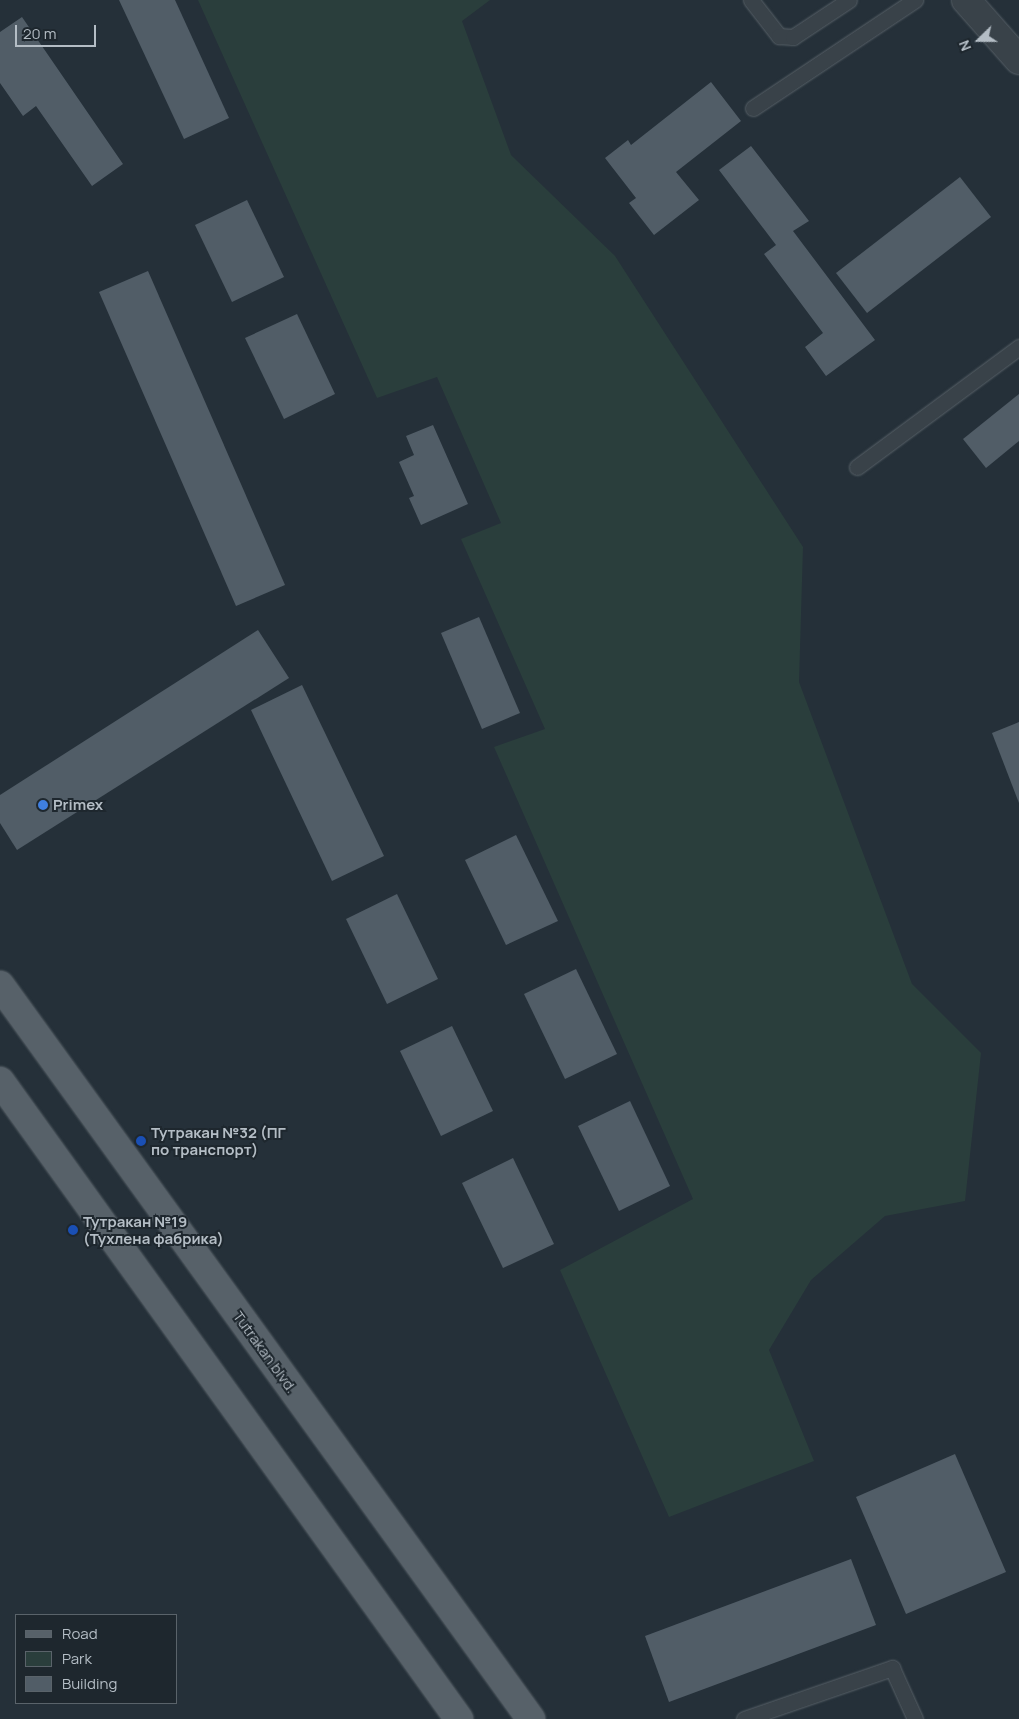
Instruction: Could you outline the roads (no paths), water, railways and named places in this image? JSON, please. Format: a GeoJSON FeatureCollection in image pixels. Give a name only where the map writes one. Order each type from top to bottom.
{"type":"FeatureCollection","features":[{"type":"Feature","properties":{"kind":"main road","name":"Tutrakan blvd."},"geometry":{"type":"LineString","coordinates":[[0,985],[531,1719]]}},
{"type":"Feature","properties":{"kind":"main road"},"geometry":{"type":"LineString","coordinates":[[0,1081],[458,1719]]}},
{"type":"Feature","properties":{"kind":"street"},"geometry":{"type":"LineString","coordinates":[[966,0],[1019,60]]}},
{"type":"Feature","properties":{"kind":"lane"},"geometry":{"type":"LineString","coordinates":[[751,0],[779,36],[793,37],[849,0]]}},
{"type":"Feature","properties":{"kind":"lane"},"geometry":{"type":"LineString","coordinates":[[753,108],[915,0]]}},
{"type":"Feature","properties":{"kind":"lane"},"geometry":{"type":"LineString","coordinates":[[857,467],[1019,347]]}},
{"type":"Feature","properties":{"kind":"lane"},"geometry":{"type":"LineString","coordinates":[[744,1719],[892,1668],[915,1719]]}},
{"type":"Feature","properties":{"kind":"place","name":"Primex"},"geometry":{"type":"Point","coordinates":[43,805]}},
{"type":"Feature","properties":{"kind":"place","name":"Тутракан №32 (ПГ по транспорт)"},"geometry":{"type":"Point","coordinates":[141,1141]}},
{"type":"Feature","properties":{"kind":"place","name":"Тутракан №19 (Тухлена фабрика)"},"geometry":{"type":"Point","coordinates":[73,1230]}}]}
